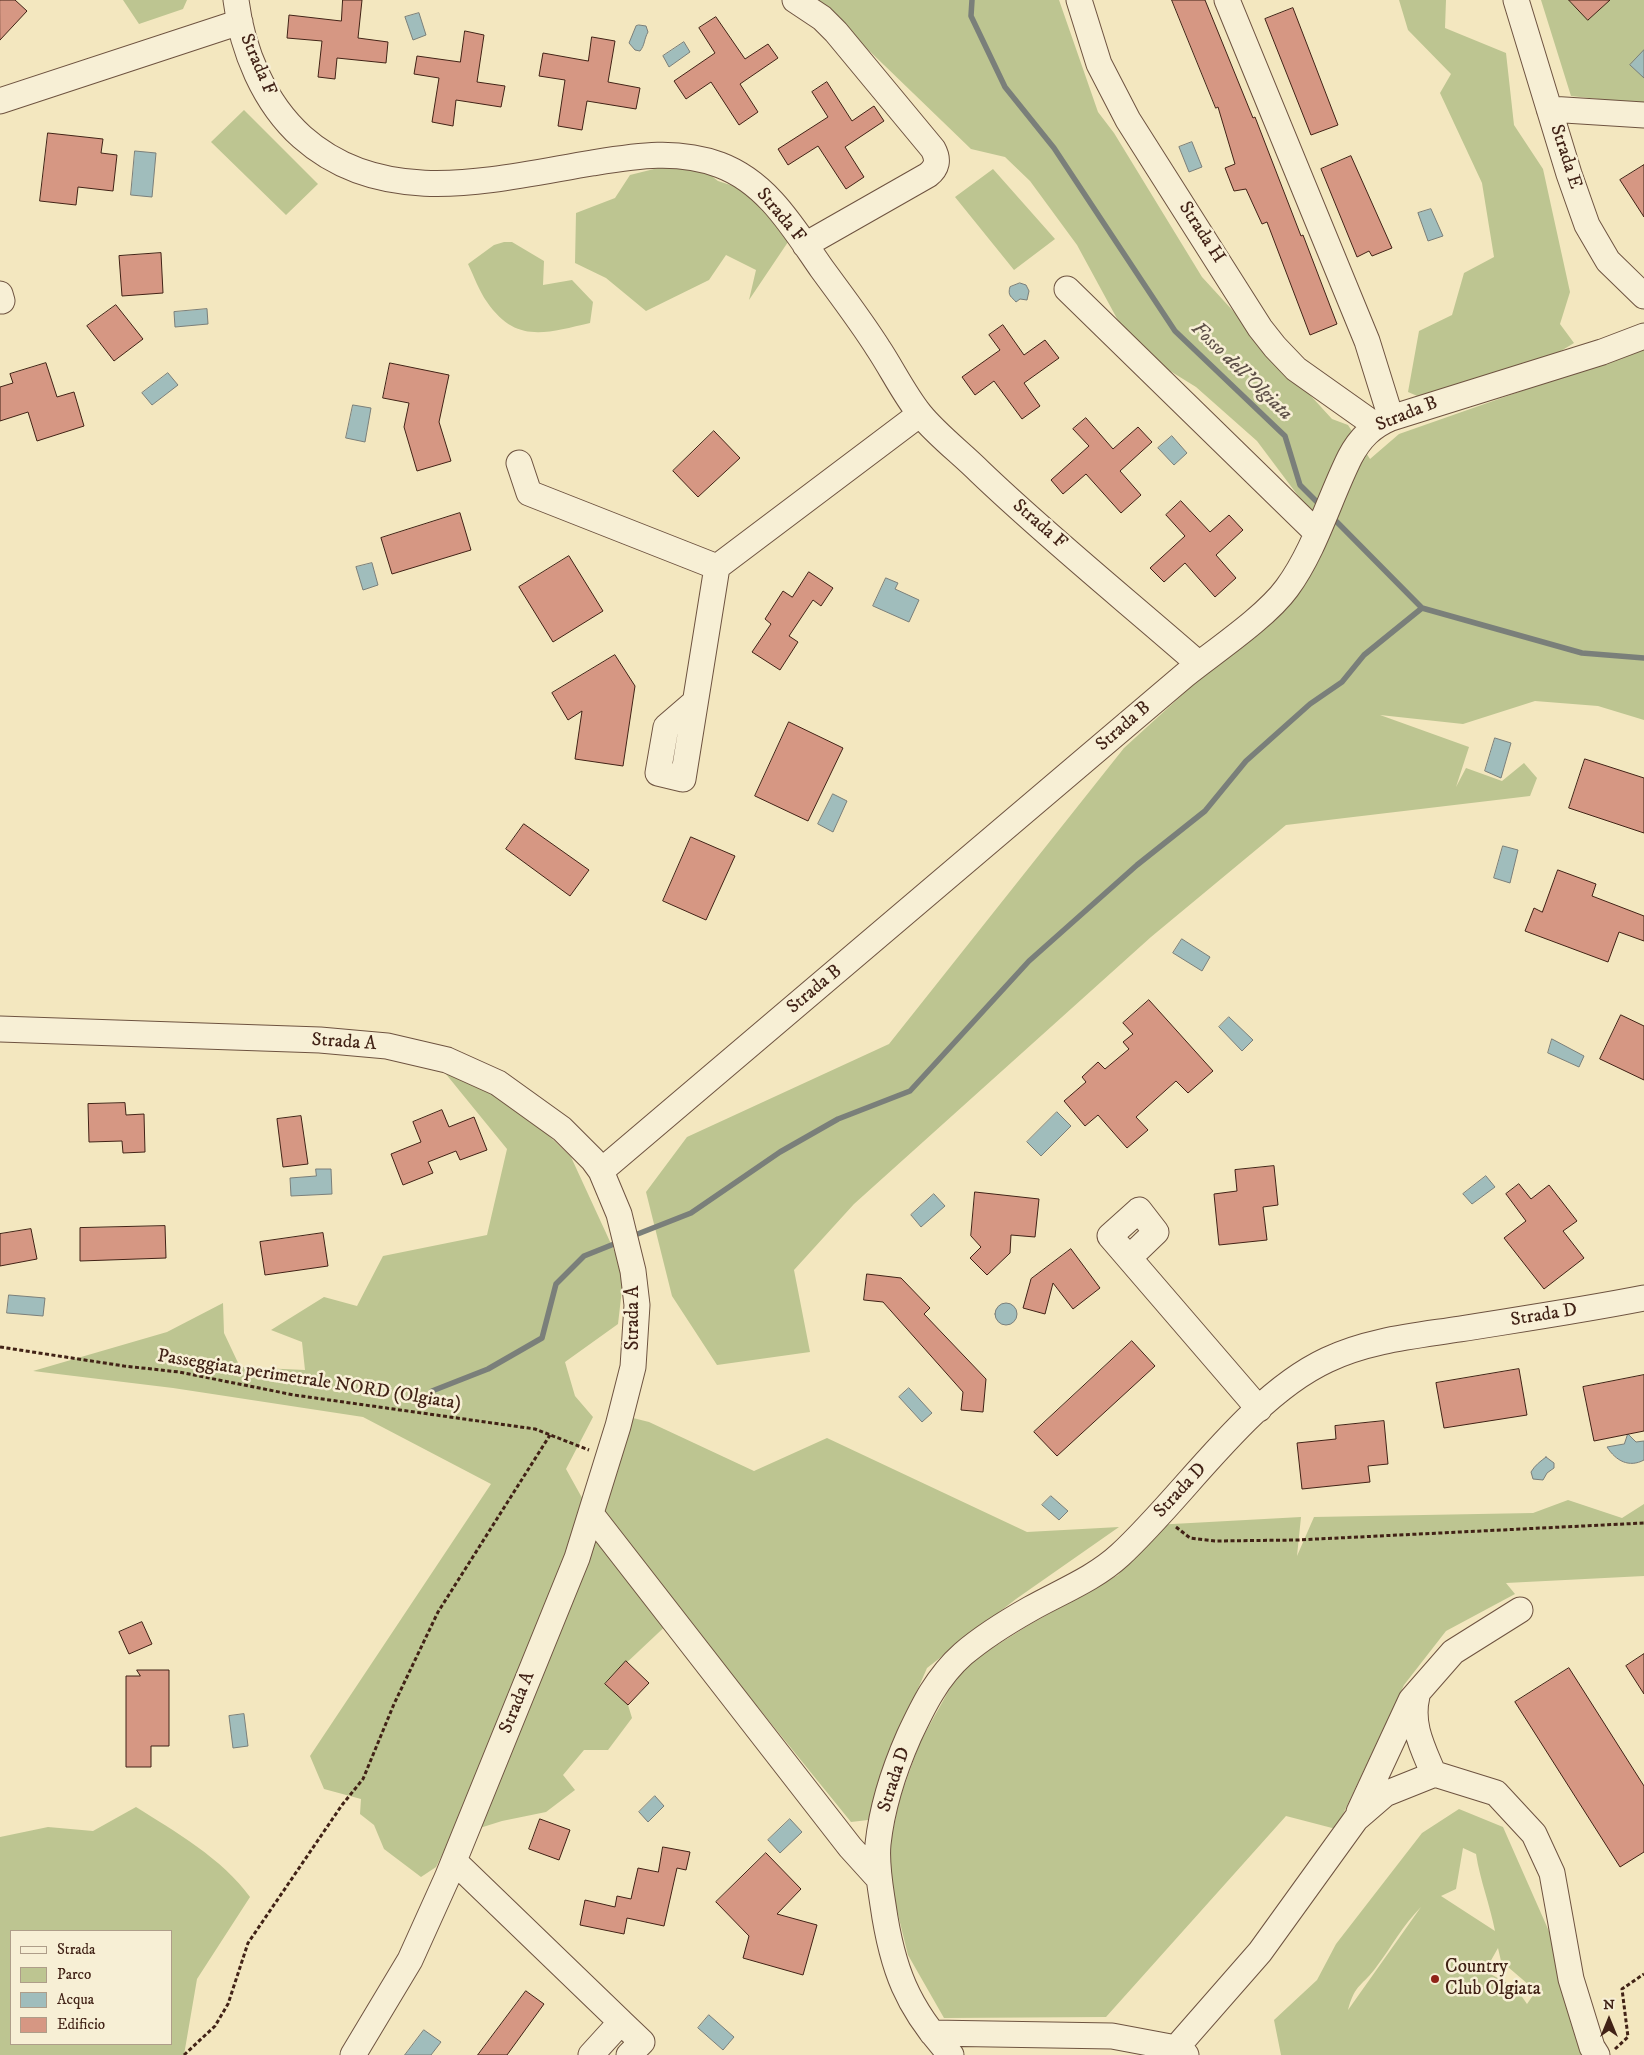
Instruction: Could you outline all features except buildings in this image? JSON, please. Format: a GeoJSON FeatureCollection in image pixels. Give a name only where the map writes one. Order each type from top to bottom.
{"type":"FeatureCollection","features":[{"type":"Feature","properties":{"kind":"street"},"geometry":{"type":"LineString","coordinates":[[795,0],[822,18],[836,32],[933,149],[937,160],[936,166],[928,175],[805,245]]}},
{"type":"Feature","properties":{"kind":"street","name":"Strada H"},"geometry":{"type":"LineString","coordinates":[[1079,0],[1099,64],[1128,120],[1260,328],[1296,370],[1383,422]]}},
{"type":"Feature","properties":{"kind":"street"},"geometry":{"type":"LineString","coordinates":[[1227,0],[1367,341],[1383,422]]}},
{"type":"Feature","properties":{"kind":"street","name":"Strada E"},"geometry":{"type":"LineString","coordinates":[[1516,0],[1569,174],[1592,237],[1617,272],[1644,296]]}},
{"type":"Feature","properties":{"kind":"street","name":"Strada F"},"geometry":{"type":"LineString","coordinates":[[0,101],[238,11],[255,70],[275,107],[309,143],[321,153],[347,167],[388,180],[434,184],[507,176],[640,155],[689,156],[726,167],[756,185],[782,213],[866,329],[920,414],[1006,497],[1199,664]]}},
{"type":"Feature","properties":{"kind":"street"},"geometry":{"type":"LineString","coordinates":[[1549,109],[1644,115]]}},
{"type":"Feature","properties":{"kind":"street"},"geometry":{"type":"LineString","coordinates":[[1067,289],[1322,518]]}},
{"type":"Feature","properties":{"kind":"street","name":"Strada B"},"geometry":{"type":"LineString","coordinates":[[601,1171],[1199,664],[1268,608],[1286,590],[1298,571],[1355,448],[1383,422],[1602,352],[1644,336]]}},
{"type":"Feature","properties":{"kind":"street"},"geometry":{"type":"LineString","coordinates":[[695,702],[717,567],[920,414]]}},
{"type":"Feature","properties":{"kind":"street"},"geometry":{"type":"LineString","coordinates":[[519,463],[529,493],[717,567]]}},
{"type":"Feature","properties":{"kind":"street","name":"Strada A"},"geometry":{"type":"LineString","coordinates":[[0,1029],[320,1040],[387,1046],[419,1052],[472,1070],[504,1087],[562,1129],[593,1160],[601,1171],[626,1239],[637,1305],[636,1335],[626,1396],[577,1558],[454,1861],[410,1960],[353,2055]]}},
{"type":"Feature","properties":{"kind":"street"},"geometry":{"type":"LineString","coordinates":[[1129,1258],[1156,1232],[1139,1210],[1110,1236],[1259,1409]]}},
{"type":"Feature","properties":{"kind":"street","name":"Strada D"},"geometry":{"type":"LineString","coordinates":[[951,2055],[932,2033],[906,1993],[893,1963],[879,1879],[878,1847],[884,1808],[901,1755],[932,1690],[961,1656],[1027,1610],[1104,1568],[1119,1556],[1259,1409],[1306,1371],[1327,1360],[1373,1344],[1644,1298]]}},
{"type":"Feature","properties":{"kind":"street"},"geometry":{"type":"LineString","coordinates":[[591,1514],[850,1847],[879,1879]]}},
{"type":"Feature","properties":{"kind":"street"},"geometry":{"type":"LineString","coordinates":[[932,2033],[1112,2036],[1181,2052],[1260,1952],[1356,1819],[1406,1729],[1411,1700],[1417,1692],[1453,1652],[1520,1610]]}},
{"type":"Feature","properties":{"kind":"street"},"geometry":{"type":"LineString","coordinates":[[1406,1729],[1434,1775]]}},
{"type":"Feature","properties":{"kind":"street"},"geometry":{"type":"LineString","coordinates":[[1356,1819],[1385,1794],[1434,1775],[1496,1793],[1534,1834],[1552,1873],[1571,1979],[1596,2055]]}},
{"type":"Feature","properties":{"kind":"street"},"geometry":{"type":"LineString","coordinates":[[454,1861],[642,2042],[630,2055]]}},
{"type":"Feature","properties":{"kind":"street"},"geometry":{"type":"LineString","coordinates":[[591,2055],[621,2022]]}},
{"type":"Feature","properties":{"kind":"path","name":"Passeggiata perimetrale NORD (Olgiata)"},"geometry":{"type":"LineString","coordinates":[[0,1347],[124,1366],[179,1372],[294,1395],[535,1429],[608,1458]]}},
{"type":"Feature","properties":{"kind":"path"},"geometry":{"type":"LineString","coordinates":[[184,2055],[215,2026],[228,2004],[248,1943],[342,1805],[363,1779],[394,1704],[438,1612],[550,1435]]}},
{"type":"Feature","properties":{"kind":"path"},"geometry":{"type":"LineString","coordinates":[[1160,1513],[1190,1538],[1215,1540],[1298,1540],[1644,1524]]}},
{"type":"Feature","properties":{"kind":"path"},"geometry":{"type":"LineString","coordinates":[[1608,2055],[1628,2037],[1622,1989],[1644,1974]]}},
{"type":"Feature","properties":{"kind":"green space"},"geometry":{"type":"Polygon","coordinates":[[[123,0],[187,0],[183,9],[139,24],[123,0]]]}},
{"type":"Feature","properties":{"kind":"green space"},"geometry":{"type":"Polygon","coordinates":[[[807,0],[1059,0],[1098,112],[1114,133],[1202,277],[1332,419],[1348,425],[1370,459],[1399,434],[1644,348],[1644,720],[1598,706],[1535,701],[1463,724],[1380,715],[1469,747],[1456,787],[1466,768],[1502,781],[1524,763],[1537,778],[1530,796],[1286,825],[1151,937],[854,1204],[794,1270],[810,1352],[717,1365],[672,1296],[646,1192],[687,1137],[889,1044],[1124,748],[1297,590],[1305,505],[1257,441],[1196,387],[1133,348],[1077,245],[1030,181],[1005,157],[971,149],[855,37],[807,0]]]}},
{"type":"Feature","properties":{"kind":"green space"},"geometry":{"type":"Polygon","coordinates":[[[1399,0],[1446,0],[1445,28],[1506,53],[1514,125],[1543,169],[1570,292],[1560,324],[1574,343],[1470,406],[1429,401],[1408,392],[1419,331],[1452,315],[1464,273],[1494,257],[1482,183],[1440,93],[1451,74],[1408,30],[1399,0]]]}},
{"type":"Feature","properties":{"kind":"green space"},"geometry":{"type":"Polygon","coordinates":[[[1541,0],[1644,0],[1644,104],[1571,96],[1541,0]]]}},
{"type":"Feature","properties":{"kind":"green space"},"geometry":{"type":"Polygon","coordinates":[[[244,110],[318,184],[286,215],[211,142],[244,110]]]}},
{"type":"Feature","properties":{"kind":"green space"},"geometry":{"type":"Polygon","coordinates":[[[666,166],[705,171],[718,181],[752,192],[790,239],[749,300],[756,270],[726,255],[709,280],[646,311],[606,278],[575,263],[576,213],[615,198],[630,175],[666,166]]]}},
{"type":"Feature","properties":{"kind":"green space"},"geometry":{"type":"Polygon","coordinates":[[[993,169],[1055,239],[1014,270],[955,197],[993,169]]]}},
{"type":"Feature","properties":{"kind":"green space"},"geometry":{"type":"Polygon","coordinates":[[[512,242],[544,261],[543,285],[572,280],[593,302],[590,323],[559,330],[533,332],[521,330],[509,324],[498,315],[484,298],[468,264],[494,245],[512,242]]]}},
{"type":"Feature","properties":{"kind":"green space"},"geometry":{"type":"Polygon","coordinates":[[[441,1068],[514,1102],[571,1157],[624,1272],[618,1324],[565,1362],[575,1396],[593,1417],[566,1469],[591,1514],[673,1619],[605,1683],[628,1705],[632,1718],[608,1750],[584,1750],[563,1775],[575,1790],[546,1812],[502,1821],[451,1837],[436,1867],[421,1877],[384,1849],[374,1825],[360,1814],[361,1799],[324,1789],[310,1756],[491,1484],[363,1417],[173,1388],[33,1371],[167,1332],[223,1303],[224,1333],[240,1367],[305,1370],[302,1342],[271,1330],[324,1297],[357,1306],[383,1256],[487,1235],[507,1149],[441,1068]]]}},
{"type":"Feature","properties":{"kind":"green space"},"geometry":{"type":"Polygon","coordinates":[[[625,1416],[649,1422],[754,1471],[827,1438],[1027,1532],[1119,1527],[1016,1599],[927,1668],[886,1762],[868,1820],[851,1822],[594,1505],[625,1416]]]}},
{"type":"Feature","properties":{"kind":"green space"},"geometry":{"type":"Polygon","coordinates":[[[1568,1500],[1622,1518],[1644,1504],[1644,1576],[1506,1583],[1515,1594],[1446,1631],[1404,1685],[1336,1829],[1286,1816],[1106,2017],[944,2018],[908,1955],[886,1866],[899,1801],[920,1742],[962,1667],[1029,1625],[1118,1575],[1154,1525],[1301,1517],[1297,1556],[1314,1517],[1533,1513],[1568,1500]]]}},
{"type":"Feature","properties":{"kind":"green space"},"geometry":{"type":"Polygon","coordinates":[[[136,1807],[182,1836],[212,1858],[239,1883],[250,1897],[197,1979],[184,2055],[0,2055],[0,1837],[48,1827],[93,1831],[136,1807]]]}},
{"type":"Feature","properties":{"kind":"green space"},"geometry":{"type":"Polygon","coordinates":[[[1459,1809],[1503,1827],[1559,1954],[1588,2055],[1281,2055],[1274,2020],[1317,1980],[1336,1944],[1422,1833],[1459,1809]],[[1463,1848],[1456,1889],[1441,1896],[1495,1931],[1476,1854],[1463,1848]],[[1421,1907],[1372,1973],[1357,1989],[1348,2010],[1421,1907]],[[1498,1948],[1485,1971],[1516,1988],[1527,2004],[1536,1991],[1501,1961],[1498,1948]]]}},
{"type":"Feature","properties":{"kind":"water"},"geometry":{"type":"Polygon","coordinates":[[[419,13],[426,35],[413,40],[405,17],[419,13]]]}},
{"type":"Feature","properties":{"kind":"water"},"geometry":{"type":"Polygon","coordinates":[[[636,26],[646,26],[648,32],[640,51],[635,50],[629,43],[636,26]]]}},
{"type":"Feature","properties":{"kind":"water"},"geometry":{"type":"Polygon","coordinates":[[[684,42],[690,52],[669,67],[663,56],[684,42]]]}},
{"type":"Feature","properties":{"kind":"water"},"geometry":{"type":"Polygon","coordinates":[[[1644,50],[1644,78],[1630,65],[1644,50]]]}},
{"type":"Feature","properties":{"kind":"water"},"geometry":{"type":"Polygon","coordinates":[[[1192,142],[1202,167],[1189,172],[1179,147],[1192,142]]]}},
{"type":"Feature","properties":{"kind":"water"},"geometry":{"type":"Polygon","coordinates":[[[135,151],[156,153],[152,197],[131,195],[135,151]]]}},
{"type":"Feature","properties":{"kind":"water"},"geometry":{"type":"Polygon","coordinates":[[[1431,209],[1443,236],[1428,241],[1418,213],[1431,209]]]}},
{"type":"Feature","properties":{"kind":"water"},"geometry":{"type":"Polygon","coordinates":[[[1020,283],[1026,285],[1029,291],[1027,300],[1020,299],[1016,302],[1010,296],[1009,290],[1010,287],[1020,283]]]}},
{"type":"Feature","properties":{"kind":"water"},"geometry":{"type":"Polygon","coordinates":[[[207,309],[208,324],[175,327],[174,312],[207,309]]]}},
{"type":"Feature","properties":{"kind":"water"},"geometry":{"type":"Polygon","coordinates":[[[168,373],[178,385],[152,405],[142,393],[168,373]]]}},
{"type":"Feature","properties":{"kind":"water"},"geometry":{"type":"Polygon","coordinates":[[[353,405],[371,408],[365,442],[346,438],[353,405]]]}},
{"type":"Feature","properties":{"kind":"water"},"geometry":{"type":"Polygon","coordinates":[[[1172,436],[1187,453],[1174,465],[1158,448],[1172,436]]]}},
{"type":"Feature","properties":{"kind":"water"},"geometry":{"type":"Polygon","coordinates":[[[372,563],[378,585],[363,590],[356,567],[372,563]]]}},
{"type":"Feature","properties":{"kind":"water"},"geometry":{"type":"Polygon","coordinates":[[[886,578],[898,583],[895,589],[919,600],[909,622],[873,606],[886,578]]]}},
{"type":"Feature","properties":{"kind":"water"},"geometry":{"type":"Polygon","coordinates":[[[1495,738],[1511,743],[1501,778],[1485,771],[1495,738]]]}},
{"type":"Feature","properties":{"kind":"water"},"geometry":{"type":"Polygon","coordinates":[[[833,794],[847,801],[833,832],[818,824],[833,794]]]}},
{"type":"Feature","properties":{"kind":"water"},"geometry":{"type":"Polygon","coordinates":[[[1503,846],[1518,850],[1510,883],[1494,878],[1503,846]]]}},
{"type":"Feature","properties":{"kind":"water"},"geometry":{"type":"Polygon","coordinates":[[[1182,939],[1210,957],[1202,971],[1173,953],[1182,939]]]}},
{"type":"Feature","properties":{"kind":"water"},"geometry":{"type":"Polygon","coordinates":[[[1229,1017],[1253,1040],[1242,1051],[1219,1027],[1229,1017]]]}},
{"type":"Feature","properties":{"kind":"water"},"geometry":{"type":"Polygon","coordinates":[[[1552,1039],[1584,1056],[1579,1067],[1548,1053],[1552,1039]]]}},
{"type":"Feature","properties":{"kind":"water"},"geometry":{"type":"Polygon","coordinates":[[[1057,1112],[1071,1126],[1041,1156],[1027,1142],[1057,1112]]]}},
{"type":"Feature","properties":{"kind":"water"},"geometry":{"type":"Polygon","coordinates":[[[316,1169],[331,1169],[332,1194],[291,1196],[290,1178],[316,1176],[316,1169]]]}},
{"type":"Feature","properties":{"kind":"water"},"geometry":{"type":"Polygon","coordinates":[[[1486,1176],[1495,1187],[1472,1204],[1463,1194],[1486,1176]]]}},
{"type":"Feature","properties":{"kind":"water"},"geometry":{"type":"Polygon","coordinates":[[[934,1194],[945,1206],[921,1227],[911,1215],[934,1194]]]}},
{"type":"Feature","properties":{"kind":"water"},"geometry":{"type":"Polygon","coordinates":[[[9,1295],[45,1298],[43,1316],[7,1313],[9,1295]]]}},
{"type":"Feature","properties":{"kind":"water"},"geometry":{"type":"Polygon","coordinates":[[[1006,1303],[1014,1306],[1017,1314],[1014,1322],[1006,1325],[998,1322],[995,1314],[998,1306],[1006,1303]]]}},
{"type":"Feature","properties":{"kind":"water"},"geometry":{"type":"Polygon","coordinates":[[[909,1388],[932,1413],[922,1422],[899,1397],[909,1388]]]}},
{"type":"Feature","properties":{"kind":"water"},"geometry":{"type":"Polygon","coordinates":[[[1628,1434],[1636,1442],[1644,1441],[1644,1460],[1633,1463],[1623,1462],[1614,1456],[1607,1447],[1624,1444],[1628,1434]]]}},
{"type":"Feature","properties":{"kind":"water"},"geometry":{"type":"Polygon","coordinates":[[[1546,1457],[1554,1463],[1554,1468],[1547,1473],[1543,1480],[1533,1479],[1531,1472],[1546,1457]]]}},
{"type":"Feature","properties":{"kind":"water"},"geometry":{"type":"Polygon","coordinates":[[[1051,1496],[1068,1511],[1059,1520],[1042,1505],[1051,1496]]]}},
{"type":"Feature","properties":{"kind":"water"},"geometry":{"type":"Polygon","coordinates":[[[244,1714],[248,1746],[233,1748],[229,1716],[244,1714]]]}},
{"type":"Feature","properties":{"kind":"water"},"geometry":{"type":"Polygon","coordinates":[[[655,1796],[664,1806],[648,1822],[639,1812],[655,1796]]]}},
{"type":"Feature","properties":{"kind":"water"},"geometry":{"type":"Polygon","coordinates":[[[790,1819],[802,1832],[780,1853],[768,1840],[790,1819]]]}},
{"type":"Feature","properties":{"kind":"water"},"geometry":{"type":"Polygon","coordinates":[[[709,2015],[734,2037],[723,2050],[698,2028],[709,2015]]]}},
{"type":"Feature","properties":{"kind":"water"},"geometry":{"type":"Polygon","coordinates":[[[424,2030],[441,2042],[431,2055],[405,2055],[424,2030]]]}},
{"type":"Feature","properties":{"kind":"waterway","name":"Fosso dell’Olgiata"},"geometry":{"type":"LineString","coordinates":[[972,0],[971,16],[1005,87],[1054,148],[1175,331],[1285,436],[1300,485],[1321,506]]}},
{"type":"Feature","properties":{"kind":"waterway","name":"Fosso dell’Olgiata"},"geometry":{"type":"LineString","coordinates":[[1331,516],[1422,608],[1582,653],[1644,658]]}},
{"type":"Feature","properties":{"kind":"waterway"},"geometry":{"type":"LineString","coordinates":[[630,1237],[691,1213],[780,1152],[838,1119],[910,1091],[1029,961],[1137,865],[1205,811],[1246,761],[1310,704],[1342,682],[1364,655],[1422,608]]}},
{"type":"Feature","properties":{"kind":"waterway"},"geometry":{"type":"LineString","coordinates":[[432,1391],[488,1369],[542,1338],[556,1284],[584,1256],[619,1242]]}},
{"type":"Feature","properties":{"kind":"place","name":"Country Club Olgiata"},"geometry":{"type":"Point","coordinates":[1435,1979]}}]}
